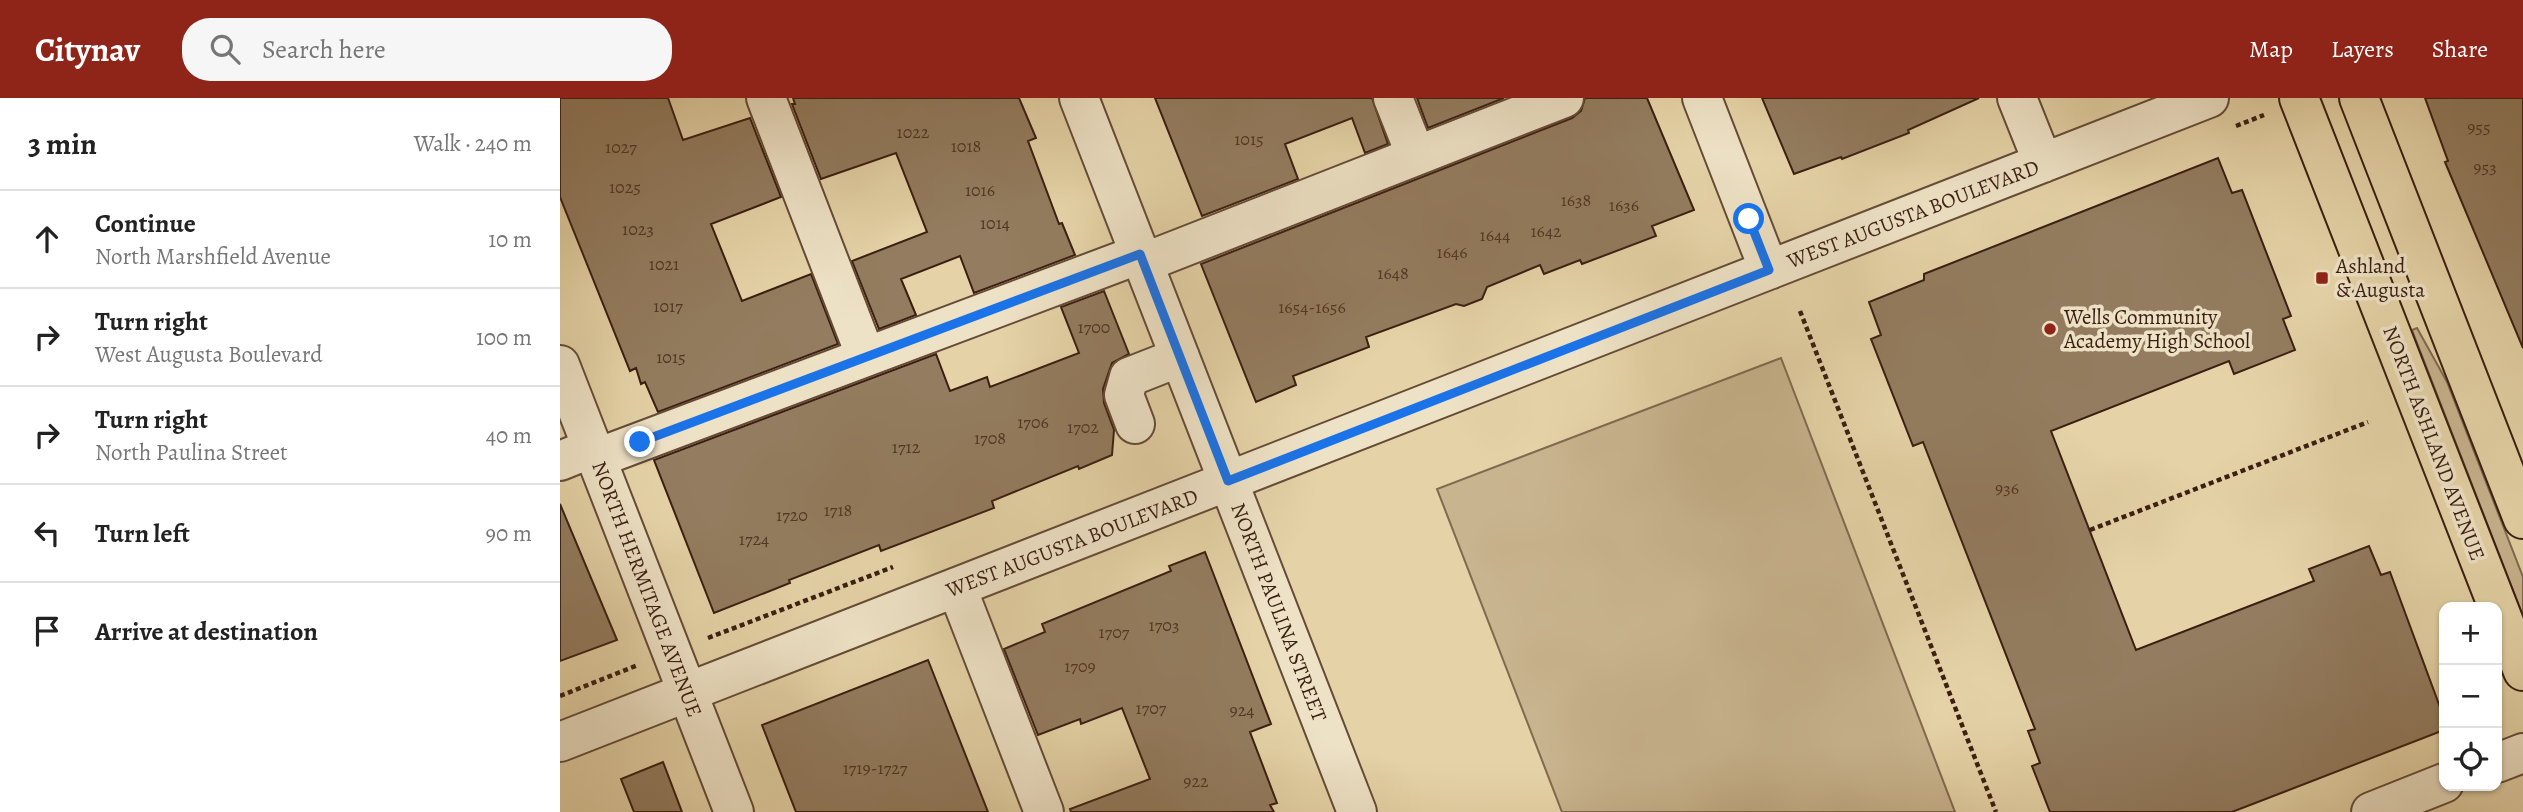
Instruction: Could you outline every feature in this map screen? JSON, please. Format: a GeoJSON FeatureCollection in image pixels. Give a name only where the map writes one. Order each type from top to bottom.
{"type":"FeatureCollection","features":[{"type":"Feature","properties":{"kind":"main road","name":"NORTH ASHLAND AVENUE"},"geometry":{"type":"LineString","coordinates":[[2299,98],[2523,671]]}},
{"type":"Feature","properties":{"kind":"main road"},"geometry":{"type":"LineString","coordinates":[[2359,98],[2523,519]]}},
{"type":"Feature","properties":{"kind":"street"},"geometry":{"type":"LineString","coordinates":[[766,98],[866,357]]}},
{"type":"Feature","properties":{"kind":"street","name":"NORTH PAULINA STREET"},"geometry":{"type":"LineString","coordinates":[[1079,98],[1357,812]]}},
{"type":"Feature","properties":{"kind":"street"},"geometry":{"type":"LineString","coordinates":[[1393,98],[1416,156]]}},
{"type":"Feature","properties":{"kind":"street"},"geometry":{"type":"LineString","coordinates":[[583,456],[1142,258],[1564,98]]}},
{"type":"Feature","properties":{"kind":"street"},"geometry":{"type":"LineString","coordinates":[[1702,98],[1769,270]]}},
{"type":"Feature","properties":{"kind":"street"},"geometry":{"type":"LineString","coordinates":[[2017,98],[2043,163]]}},
{"type":"Feature","properties":{"kind":"street","name":"WEST AUGUSTA BOULEVARD"},"geometry":{"type":"LineString","coordinates":[[560,742],[2209,98]]}},
{"type":"Feature","properties":{"kind":"street"},"geometry":{"type":"LineString","coordinates":[[1135,424],[1124,395],[1129,377],[1180,357]]}},
{"type":"Feature","properties":{"kind":"street","name":"NORTH HERMITAGE AVENUE"},"geometry":{"type":"LineString","coordinates":[[560,365],[583,456],[688,692],[734,812]]}},
{"type":"Feature","properties":{"kind":"street"},"geometry":{"type":"LineString","coordinates":[[957,587],[1044,812]]}},
{"type":"Feature","properties":{"kind":"street"},"geometry":{"type":"LineString","coordinates":[[2502,761],[2523,752]]}},
{"type":"Feature","properties":{"kind":"street"},"geometry":{"type":"LineString","coordinates":[[2371,812],[2439,785]]}},
{"type":"Feature","properties":{"kind":"path"},"geometry":{"type":"LineString","coordinates":[[1800,311],[1996,812]]}},
{"type":"Feature","properties":{"kind":"path"},"geometry":{"type":"LineString","coordinates":[[2090,530],[2368,422]]}},
{"type":"Feature","properties":{"kind":"path"},"geometry":{"type":"LineString","coordinates":[[560,696],[630,669]]}},
{"type":"Feature","properties":{"kind":"shaded area"},"geometry":{"type":"Polygon","coordinates":[[[2417,328],[2447,382],[2523,577],[2523,616],[2412,330],[2417,328]]]}},
{"type":"Feature","properties":{"kind":"shaded area"},"geometry":{"type":"Polygon","coordinates":[[[1781,358],[1955,812],[1562,812],[1437,489],[1781,358]]]}},
{"type":"Feature","properties":{"kind":"building"},"geometry":{"type":"Polygon","coordinates":[[[560,98],[668,98],[683,140],[750,118],[781,197],[711,224],[742,301],[811,274],[838,344],[658,412],[645,382],[641,384],[636,368],[630,371],[560,197],[560,98]]]}},
{"type":"Feature","properties":{"kind":"building"},"geometry":{"type":"Polygon","coordinates":[[[793,98],[1019,98],[1036,138],[1028,141],[1059,224],[1062,223],[1075,255],[974,293],[960,256],[901,279],[916,315],[879,329],[852,261],[927,232],[896,153],[821,179],[792,104],[795,104],[793,98]]]}},
{"type":"Feature","properties":{"kind":"building"},"geometry":{"type":"Polygon","coordinates":[[[1155,98],[1372,98],[1388,144],[1365,153],[1352,118],[1285,144],[1298,179],[1202,216],[1155,98]]]}},
{"type":"Feature","properties":{"kind":"building"},"geometry":{"type":"Polygon","coordinates":[[[1417,98],[1504,98],[1428,128],[1417,98]]]}},
{"type":"Feature","properties":{"kind":"building"},"geometry":{"type":"Polygon","coordinates":[[[1585,98],[1647,98],[1694,210],[1652,226],[1656,236],[1582,264],[1580,260],[1544,274],[1540,265],[1487,287],[1482,299],[1464,306],[1456,304],[1366,337],[1369,347],[1293,376],[1296,385],[1256,402],[1201,264],[1572,118],[1581,111],[1585,98]]]}},
{"type":"Feature","properties":{"kind":"building"},"geometry":{"type":"Polygon","coordinates":[[[1762,98],[1979,98],[1908,130],[1909,133],[1794,174],[1762,98]]]}},
{"type":"Feature","properties":{"kind":"building"},"geometry":{"type":"Polygon","coordinates":[[[2425,98],[2523,98],[2523,348],[2445,162],[2448,161],[2425,98]]]}},
{"type":"Feature","properties":{"kind":"building"},"geometry":{"type":"Polygon","coordinates":[[[2218,158],[2232,193],[2242,190],[2291,316],[2283,319],[2295,350],[2234,374],[2229,361],[2051,431],[2136,650],[2314,581],[2309,569],[2369,546],[2381,575],[2390,572],[2439,704],[2439,732],[2232,812],[2050,812],[2032,766],[2040,763],[2028,731],[2035,729],[1923,442],[1913,446],[1871,339],[1881,335],[1869,302],[1924,280],[1924,274],[2218,158]]]}},
{"type":"Feature","properties":{"kind":"building"},"geometry":{"type":"Polygon","coordinates":[[[1104,291],[1129,354],[1112,363],[1103,389],[1104,403],[1114,430],[1112,455],[992,501],[994,508],[881,551],[879,545],[714,613],[654,460],[936,354],[950,391],[987,377],[990,387],[1079,353],[1061,307],[1104,291]]]}},
{"type":"Feature","properties":{"kind":"building"},"geometry":{"type":"Polygon","coordinates":[[[560,504],[617,640],[560,661],[560,504]]]}},
{"type":"Feature","properties":{"kind":"building"},"geometry":{"type":"Polygon","coordinates":[[[1205,552],[1271,724],[1250,732],[1277,803],[1270,805],[1274,812],[1071,812],[1070,809],[1150,779],[1122,708],[1081,724],[1080,719],[1038,735],[1004,649],[1045,632],[1042,624],[1171,571],[1169,566],[1205,552]]]}},
{"type":"Feature","properties":{"kind":"building"},"geometry":{"type":"Polygon","coordinates":[[[928,660],[988,812],[796,812],[762,725],[928,660]]]}},
{"type":"Feature","properties":{"kind":"building"},"geometry":{"type":"Polygon","coordinates":[[[663,762],[682,812],[634,812],[621,779],[663,762]]]}},
{"type":"Feature","properties":{"kind":"place","name":"Ashland & Augusta"},"geometry":{"type":"Point","coordinates":[2322,278]}},
{"type":"Feature","properties":{"kind":"place","name":"Wells Community Academy High School"},"geometry":{"type":"Point","coordinates":[2050,329]}},
{"type":"Feature","properties":{"kind":"route"},"geometry":{"type":"LineString","coordinates":[[640,442],[1140,254],[1228,481],[1769,270],[1749,219]]}}]}
